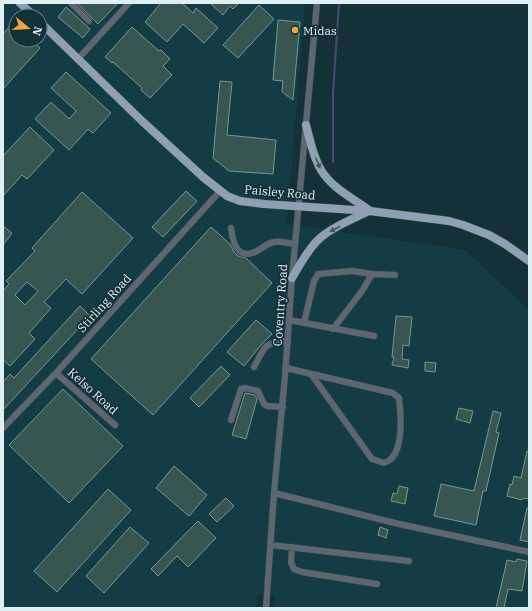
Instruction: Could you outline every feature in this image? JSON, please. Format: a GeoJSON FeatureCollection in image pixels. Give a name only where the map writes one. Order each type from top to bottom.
{"type":"FeatureCollection","features":[{"type":"Feature","properties":{"kind":"main road","name":"Paisley Road"},"geometry":{"type":"LineString","coordinates":[[48,30],[142,121],[227,196],[240,201],[299,207],[370,210],[449,221],[489,235],[529,261]]}},
{"type":"Feature","properties":{"kind":"main road"},"geometry":{"type":"LineString","coordinates":[[292,278],[305,255],[320,238],[370,210],[336,187],[326,177],[316,159],[306,125]]}},
{"type":"Feature","properties":{"kind":"street"},"geometry":{"type":"LineString","coordinates":[[70,3],[89,20]]}},
{"type":"Feature","properties":{"kind":"street"},"geometry":{"type":"LineString","coordinates":[[78,59],[129,3]]}},
{"type":"Feature","properties":{"kind":"street","name":"Coventry Road"},"geometry":{"type":"LineString","coordinates":[[266,608],[292,278],[317,3]]}},
{"type":"Feature","properties":{"kind":"street","name":"Stirling Road"},"geometry":{"type":"LineString","coordinates":[[3,428],[56,373],[220,191]]}},
{"type":"Feature","properties":{"kind":"street"},"geometry":{"type":"LineString","coordinates":[[231,228],[236,248],[245,254],[257,251],[267,244],[275,242],[296,244]]}},
{"type":"Feature","properties":{"kind":"street"},"geometry":{"type":"LineString","coordinates":[[304,323],[314,281],[318,274],[352,271],[395,275]]}},
{"type":"Feature","properties":{"kind":"street"},"geometry":{"type":"LineString","coordinates":[[333,329],[362,291],[372,274]]}},
{"type":"Feature","properties":{"kind":"street"},"geometry":{"type":"LineString","coordinates":[[289,320],[374,336]]}},
{"type":"Feature","properties":{"kind":"street"},"geometry":{"type":"LineString","coordinates":[[254,367],[265,347],[274,342],[288,341]]}},
{"type":"Feature","properties":{"kind":"street"},"geometry":{"type":"LineString","coordinates":[[286,368],[393,393],[399,398],[401,414],[398,446],[392,458],[384,463],[372,459],[311,374]]}},
{"type":"Feature","properties":{"kind":"street","name":"Kelso Road"},"geometry":{"type":"LineString","coordinates":[[56,373],[115,425]]}},
{"type":"Feature","properties":{"kind":"street"},"geometry":{"type":"LineString","coordinates":[[231,420],[241,389],[245,388],[258,391],[262,401],[267,406],[282,407]]}},
{"type":"Feature","properties":{"kind":"street"},"geometry":{"type":"LineString","coordinates":[[274,493],[399,524],[529,552]]}},
{"type":"Feature","properties":{"kind":"street"},"geometry":{"type":"LineString","coordinates":[[271,545],[409,562]]}},
{"type":"Feature","properties":{"kind":"street"},"geometry":{"type":"LineString","coordinates":[[292,547],[291,562],[294,569],[302,572],[377,584]]}},
{"type":"Feature","properties":{"kind":"shaded area"},"geometry":{"type":"Polygon","coordinates":[[[3,3],[305,3],[287,224],[465,250],[529,310],[529,608],[275,608],[275,595],[258,594],[256,608],[3,608],[3,3]]]}},
{"type":"Feature","properties":{"kind":"building"},"geometry":{"type":"Polygon","coordinates":[[[77,3],[118,3],[98,24],[77,3]]]}},
{"type":"Feature","properties":{"kind":"building"},"geometry":{"type":"Polygon","coordinates":[[[161,3],[182,3],[193,13],[196,8],[218,28],[204,43],[183,24],[167,42],[145,22],[161,3]]]}},
{"type":"Feature","properties":{"kind":"building"},"geometry":{"type":"Polygon","coordinates":[[[210,3],[239,3],[233,9],[230,6],[223,15],[210,3]]]}},
{"type":"Feature","properties":{"kind":"building"},"geometry":{"type":"Polygon","coordinates":[[[259,5],[274,19],[238,58],[223,45],[259,5]]]}},
{"type":"Feature","properties":{"kind":"building"},"geometry":{"type":"Polygon","coordinates":[[[66,7],[90,29],[83,38],[58,17],[66,7]]]}},
{"type":"Feature","properties":{"kind":"building"},"geometry":{"type":"Polygon","coordinates":[[[278,20],[300,22],[293,100],[282,92],[283,81],[273,80],[278,20]]]}},
{"type":"Feature","properties":{"kind":"building"},"geometry":{"type":"Polygon","coordinates":[[[132,27],[170,59],[163,66],[172,75],[150,98],[141,90],[142,88],[113,62],[112,63],[105,57],[132,27]]]}},
{"type":"Feature","properties":{"kind":"building"},"geometry":{"type":"Polygon","coordinates":[[[8,29],[8,48],[40,48],[3,89],[3,34],[8,29]]]}},
{"type":"Feature","properties":{"kind":"building"},"geometry":{"type":"Polygon","coordinates":[[[66,72],[111,113],[93,133],[88,129],[69,150],[35,119],[51,102],[69,119],[76,111],[51,88],[66,72]]]}},
{"type":"Feature","properties":{"kind":"building"},"geometry":{"type":"Polygon","coordinates":[[[220,81],[232,82],[227,135],[276,140],[273,174],[229,171],[213,158],[220,81]]]}},
{"type":"Feature","properties":{"kind":"building"},"geometry":{"type":"Polygon","coordinates":[[[30,127],[54,150],[27,179],[22,175],[3,196],[3,156],[30,127]]]}},
{"type":"Feature","properties":{"kind":"building"},"geometry":{"type":"Polygon","coordinates":[[[186,191],[197,201],[163,237],[152,227],[186,191]]]}},
{"type":"Feature","properties":{"kind":"building"},"geometry":{"type":"Polygon","coordinates":[[[82,192],[133,238],[82,294],[66,279],[44,302],[51,308],[29,333],[35,339],[10,366],[3,360],[3,291],[9,284],[6,281],[35,251],[32,248],[82,192]],[[27,282],[15,295],[25,305],[38,291],[27,282]]]}},
{"type":"Feature","properties":{"kind":"building"},"geometry":{"type":"Polygon","coordinates":[[[3,226],[12,233],[3,245],[3,226]]]}},
{"type":"Feature","properties":{"kind":"building"},"geometry":{"type":"Polygon","coordinates":[[[211,227],[230,244],[238,256],[246,258],[272,283],[153,415],[91,359],[211,227]]]}},
{"type":"Feature","properties":{"kind":"building"},"geometry":{"type":"Polygon","coordinates":[[[80,306],[90,316],[3,410],[3,382],[10,374],[14,378],[80,306]]]}},
{"type":"Feature","properties":{"kind":"building"},"geometry":{"type":"Polygon","coordinates":[[[396,316],[412,317],[409,346],[403,345],[402,359],[409,360],[408,368],[392,365],[394,357],[392,357],[396,316]]]}},
{"type":"Feature","properties":{"kind":"building"},"geometry":{"type":"Polygon","coordinates":[[[256,320],[272,334],[244,366],[227,352],[256,320]]]}},
{"type":"Feature","properties":{"kind":"building"},"geometry":{"type":"Polygon","coordinates":[[[425,362],[436,363],[435,372],[425,371],[425,362]]]}},
{"type":"Feature","properties":{"kind":"building"},"geometry":{"type":"Polygon","coordinates":[[[221,366],[230,375],[199,407],[190,398],[221,366]]]}},
{"type":"Feature","properties":{"kind":"building"},"geometry":{"type":"Polygon","coordinates":[[[63,389],[123,446],[69,503],[9,445],[63,389]]]}},
{"type":"Feature","properties":{"kind":"building"},"geometry":{"type":"Polygon","coordinates":[[[245,393],[255,395],[257,399],[246,439],[232,435],[245,393]]]}},
{"type":"Feature","properties":{"kind":"building"},"geometry":{"type":"Polygon","coordinates":[[[459,408],[473,411],[470,423],[456,419],[459,408]]]}},
{"type":"Feature","properties":{"kind":"building"},"geometry":{"type":"Polygon","coordinates":[[[493,411],[501,413],[496,432],[499,433],[486,491],[483,491],[476,525],[434,516],[441,484],[474,491],[493,411]]]}},
{"type":"Feature","properties":{"kind":"building"},"geometry":{"type":"Polygon","coordinates":[[[527,451],[529,451],[529,499],[523,498],[522,500],[507,496],[514,476],[521,478],[527,451]]]}},
{"type":"Feature","properties":{"kind":"building"},"geometry":{"type":"Polygon","coordinates":[[[174,466],[207,495],[189,516],[156,488],[174,466]]]}},
{"type":"Feature","properties":{"kind":"building"},"geometry":{"type":"Polygon","coordinates":[[[399,486],[408,488],[405,504],[391,501],[393,493],[397,494],[399,486]]]}},
{"type":"Feature","properties":{"kind":"building"},"geometry":{"type":"Polygon","coordinates":[[[108,489],[131,510],[57,592],[34,571],[108,489]]]}},
{"type":"Feature","properties":{"kind":"building"},"geometry":{"type":"Polygon","coordinates":[[[226,498],[234,506],[217,522],[209,514],[226,498]]]}},
{"type":"Feature","properties":{"kind":"building"},"geometry":{"type":"Polygon","coordinates":[[[527,508],[529,508],[529,542],[520,540],[527,508]]]}},
{"type":"Feature","properties":{"kind":"building"},"geometry":{"type":"Polygon","coordinates":[[[198,521],[216,538],[188,567],[177,556],[158,576],[151,569],[198,521]]]}},
{"type":"Feature","properties":{"kind":"building"},"geometry":{"type":"Polygon","coordinates":[[[130,527],[149,543],[104,593],[86,576],[130,527]]]}},
{"type":"Feature","properties":{"kind":"building"},"geometry":{"type":"Polygon","coordinates":[[[380,527],[388,530],[386,538],[378,535],[380,527]]]}},
{"type":"Feature","properties":{"kind":"building"},"geometry":{"type":"Polygon","coordinates":[[[517,559],[527,561],[522,591],[508,589],[504,608],[496,608],[507,560],[516,562],[517,559]]]}},
{"type":"Feature","properties":{"kind":"waterway"},"geometry":{"type":"LineString","coordinates":[[333,162],[333,93],[339,3]]}},
{"type":"Feature","properties":{"kind":"place","name":"Midas"},"geometry":{"type":"Point","coordinates":[295,30]}}]}
